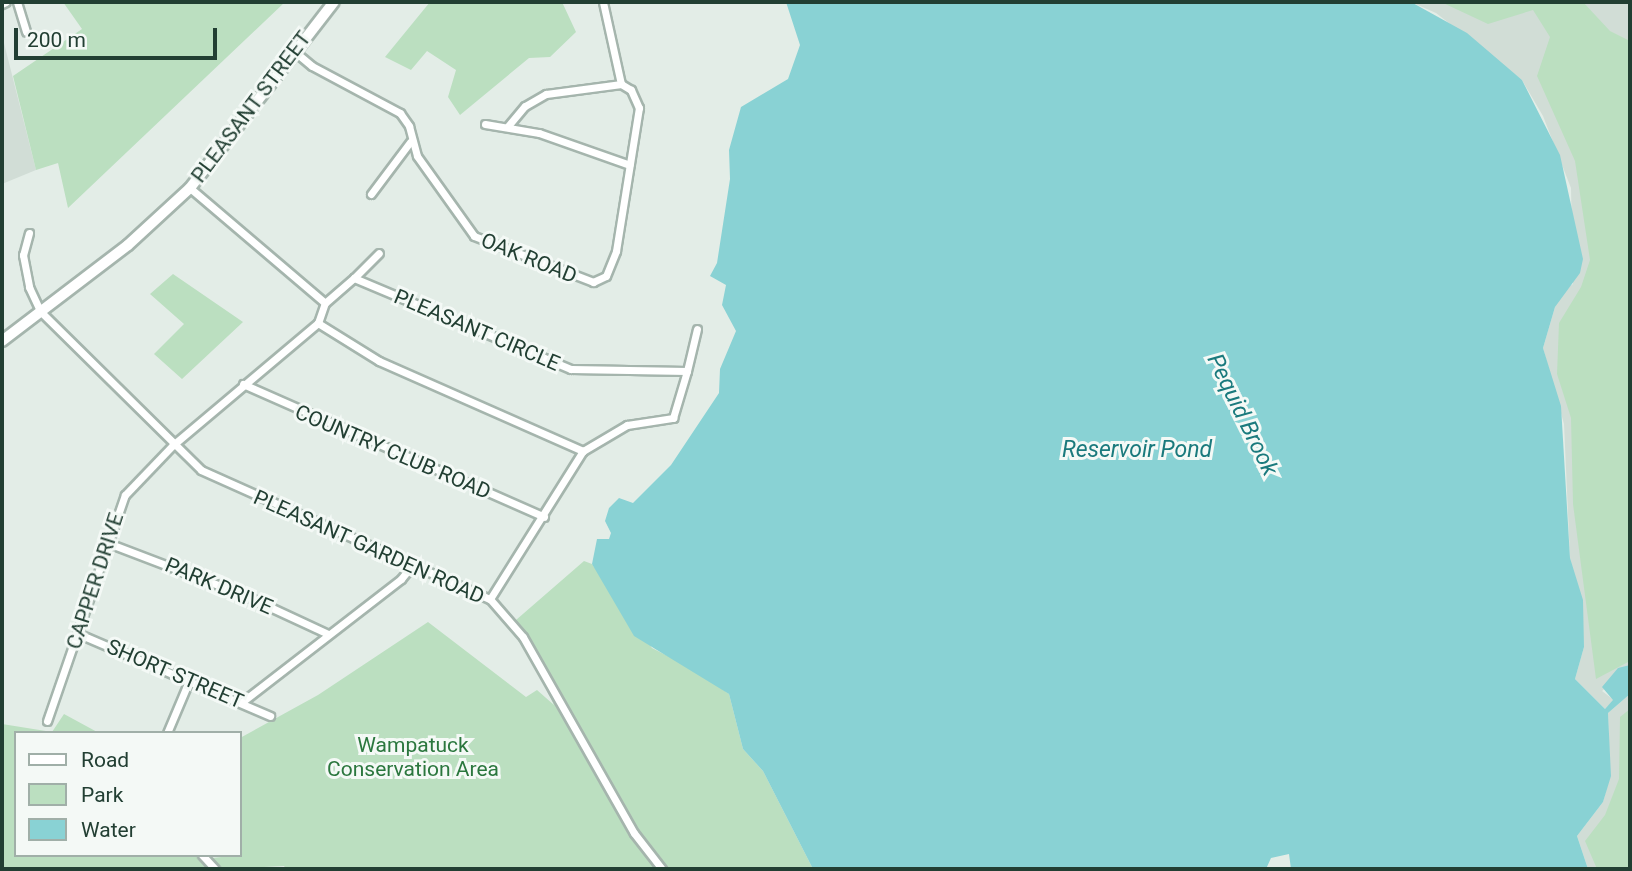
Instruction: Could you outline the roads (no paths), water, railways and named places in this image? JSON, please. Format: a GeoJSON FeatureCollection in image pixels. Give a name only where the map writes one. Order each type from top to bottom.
{"type":"FeatureCollection","features":[{"type":"Feature","properties":{"kind":"main road","name":"PLEASANT STREET"},"geometry":{"type":"LineString","coordinates":[[2,341],[128,245],[190,188],[293,51],[334,2]]}},
{"type":"Feature","properties":{"kind":"street"},"geometry":{"type":"LineString","coordinates":[[17,2],[26,32]]}},
{"type":"Feature","properties":{"kind":"street","name":"OAK ROAD"},"geometry":{"type":"LineString","coordinates":[[293,51],[312,66],[400,113],[409,126],[410,142],[474,236],[593,282],[606,276],[616,251],[639,108],[632,90],[621,84],[603,2]]}},
{"type":"Feature","properties":{"kind":"street"},"geometry":{"type":"LineString","coordinates":[[508,126],[525,106],[545,94],[621,84]]}},
{"type":"Feature","properties":{"kind":"street"},"geometry":{"type":"LineString","coordinates":[[485,124],[508,126],[630,164]]}},
{"type":"Feature","properties":{"kind":"street"},"geometry":{"type":"LineString","coordinates":[[371,194],[410,142]]}},
{"type":"Feature","properties":{"kind":"street"},"geometry":{"type":"LineString","coordinates":[[190,188],[325,303]]}},
{"type":"Feature","properties":{"kind":"street"},"geometry":{"type":"LineString","coordinates":[[29,233],[23,255],[29,287],[40,311]]}},
{"type":"Feature","properties":{"kind":"street"},"geometry":{"type":"LineString","coordinates":[[379,253],[325,303],[318,323],[379,361],[583,451]]}},
{"type":"Feature","properties":{"kind":"street","name":"PLEASANT CIRCLE"},"geometry":{"type":"LineString","coordinates":[[354,278],[556,365],[687,372]]}},
{"type":"Feature","properties":{"kind":"street","name":"PLEASANT GARDEN ROAD"},"geometry":{"type":"LineString","coordinates":[[40,311],[173,445],[223,483],[490,599],[523,637],[634,833],[662,869]]}},
{"type":"Feature","properties":{"kind":"street","name":"CAPPER DRIVE"},"geometry":{"type":"LineString","coordinates":[[47,721],[125,495],[173,445],[318,323]]}},
{"type":"Feature","properties":{"kind":"street"},"geometry":{"type":"LineString","coordinates":[[490,599],[571,475],[583,451],[627,425],[673,418],[697,329]]}},
{"type":"Feature","properties":{"kind":"street","name":"COUNTRY CLUB ROAD"},"geometry":{"type":"LineString","coordinates":[[243,384],[544,517]]}},
{"type":"Feature","properties":{"kind":"street","name":"PARK DRIVE"},"geometry":{"type":"LineString","coordinates":[[108,543],[244,595],[328,634]]}},
{"type":"Feature","properties":{"kind":"street"},"geometry":{"type":"LineString","coordinates":[[242,702],[401,579],[413,564]]}},
{"type":"Feature","properties":{"kind":"street","name":"SHORT STREET"},"geometry":{"type":"LineString","coordinates":[[79,634],[270,716]]}},
{"type":"Feature","properties":{"kind":"street"},"geometry":{"type":"LineString","coordinates":[[168,731],[189,681]]}},
{"type":"Feature","properties":{"kind":"water","name":"Reservoir Pond"},"geometry":{"type":"Polygon","coordinates":[[[786,2],[1411,2],[1467,33],[1522,80],[1560,155],[1583,259],[1580,273],[1555,307],[1543,348],[1561,406],[1570,558],[1583,600],[1584,647],[1575,679],[1605,709],[1613,700],[1602,687],[1618,668],[1630,665],[1630,694],[1608,713],[1611,776],[1603,802],[1577,836],[1588,869],[1291,869],[1289,854],[1271,858],[1266,869],[813,869],[763,771],[743,749],[729,694],[634,636],[592,564],[597,539],[609,539],[611,533],[605,521],[609,508],[619,498],[633,503],[671,465],[719,393],[720,369],[736,331],[722,305],[726,285],[710,276],[717,263],[730,179],[729,150],[741,107],[788,79],[800,45],[786,2]]]}},
{"type":"Feature","properties":{"kind":"water label","name":"Pequid Brook"},"geometry":{"type":"Point","coordinates":[1242,415]}},
{"type":"Feature","properties":{"kind":"park label","name":"Wampatuck Conservation Area"},"geometry":{"type":"Point","coordinates":[413,757]}}]}
